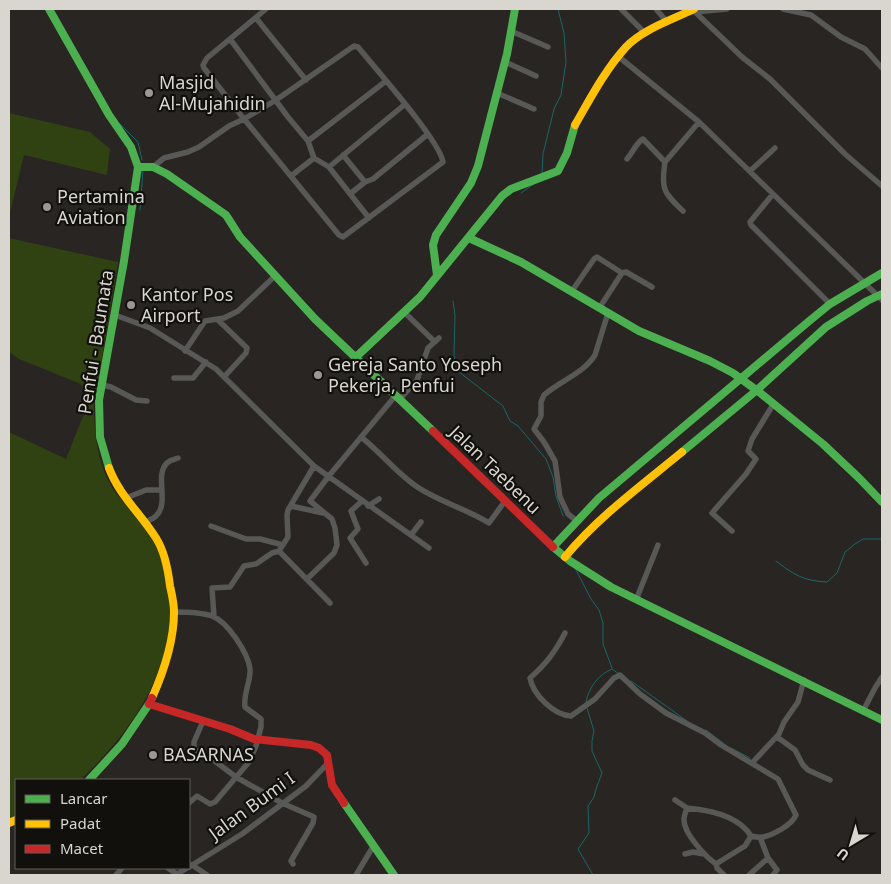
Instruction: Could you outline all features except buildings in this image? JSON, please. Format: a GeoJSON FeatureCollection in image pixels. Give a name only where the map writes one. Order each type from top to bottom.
{"type":"FeatureCollection","features":[{"type":"Feature","properties":{"kind":"main road","name":"Penfui - Baumata"},"geometry":{"type":"LineString","coordinates":[[49,9],[109,115],[131,147],[141,166],[102,385],[98,418],[99,438],[114,480],[158,540],[168,569],[174,612],[168,657],[149,704],[124,742],[91,779]]}},
{"type":"Feature","properties":{"kind":"main road"},"geometry":{"type":"LineString","coordinates":[[437,275],[433,246],[436,236],[475,175],[485,145],[505,62],[514,9]]}},
{"type":"Feature","properties":{"kind":"main road"},"geometry":{"type":"LineString","coordinates":[[356,357],[420,297],[506,192],[558,171],[564,162],[573,128],[602,80],[627,46],[645,33],[694,10]]}},
{"type":"Feature","properties":{"kind":"main road","name":"Jalan Taebenu"},"geometry":{"type":"LineString","coordinates":[[141,166],[153,167],[183,184],[226,215],[240,237],[315,319],[553,547],[568,559],[636,600],[757,660],[804,680],[882,720]]}},
{"type":"Feature","properties":{"kind":"main road"},"geometry":{"type":"LineString","coordinates":[[469,238],[521,262],[639,331],[699,355],[734,373],[758,390],[815,437],[858,476],[882,502]]}},
{"type":"Feature","properties":{"kind":"main road"},"geometry":{"type":"LineString","coordinates":[[553,547],[599,498],[830,304],[882,273]]}},
{"type":"Feature","properties":{"kind":"main road"},"geometry":{"type":"LineString","coordinates":[[568,559],[579,540],[612,510],[758,390],[826,327],[867,300],[881,297]]}},
{"type":"Feature","properties":{"kind":"main road"},"geometry":{"type":"LineString","coordinates":[[149,704],[232,730],[257,740],[319,748],[327,754],[331,783],[394,875]]}},
{"type":"Feature","properties":{"kind":"street"},"geometry":{"type":"LineString","coordinates":[[153,167],[164,158],[199,147],[228,126],[244,119],[276,100],[354,46],[358,47],[428,134],[443,159],[441,164],[343,237],[339,235],[244,119],[203,65],[207,58],[266,9]]}},
{"type":"Feature","properties":{"kind":"street"},"geometry":{"type":"LineString","coordinates":[[621,9],[645,33]]}},
{"type":"Feature","properties":{"kind":"street"},"geometry":{"type":"LineString","coordinates":[[656,9],[667,22]]}},
{"type":"Feature","properties":{"kind":"street"},"geometry":{"type":"LineString","coordinates":[[694,10],[727,9]]}},
{"type":"Feature","properties":{"kind":"street"},"geometry":{"type":"LineString","coordinates":[[783,9],[811,15],[841,37],[865,49],[882,68]]}},
{"type":"Feature","properties":{"kind":"street"},"geometry":{"type":"LineString","coordinates":[[694,10],[742,57],[770,79],[845,154],[882,186]]}},
{"type":"Feature","properties":{"kind":"street"},"geometry":{"type":"LineString","coordinates":[[256,18],[306,80]]}},
{"type":"Feature","properties":{"kind":"street"},"geometry":{"type":"LineString","coordinates":[[511,31],[548,47]]}},
{"type":"Feature","properties":{"kind":"street"},"geometry":{"type":"LineString","coordinates":[[230,39],[308,141],[314,158],[329,167],[369,218]]}},
{"type":"Feature","properties":{"kind":"street"},"geometry":{"type":"LineString","coordinates":[[619,57],[699,122],[881,297]]}},
{"type":"Feature","properties":{"kind":"street"},"geometry":{"type":"LineString","coordinates":[[505,62],[536,76]]}},
{"type":"Feature","properties":{"kind":"street"},"geometry":{"type":"LineString","coordinates":[[308,141],[386,81]]}},
{"type":"Feature","properties":{"kind":"street"},"geometry":{"type":"LineString","coordinates":[[497,93],[534,109]]}},
{"type":"Feature","properties":{"kind":"street"},"geometry":{"type":"LineString","coordinates":[[329,167],[404,105]]}},
{"type":"Feature","properties":{"kind":"street"},"geometry":{"type":"LineString","coordinates":[[683,211],[663,187],[662,180],[665,162],[699,122]]}},
{"type":"Feature","properties":{"kind":"street"},"geometry":{"type":"LineString","coordinates":[[350,194],[365,182],[373,179],[428,134]]}},
{"type":"Feature","properties":{"kind":"street"},"geometry":{"type":"LineString","coordinates":[[627,159],[643,139],[665,162]]}},
{"type":"Feature","properties":{"kind":"street"},"geometry":{"type":"LineString","coordinates":[[750,171],[776,148]]}},
{"type":"Feature","properties":{"kind":"street"},"geometry":{"type":"LineString","coordinates":[[343,155],[365,182]]}},
{"type":"Feature","properties":{"kind":"street"},"geometry":{"type":"LineString","coordinates":[[291,176],[314,158]]}},
{"type":"Feature","properties":{"kind":"street"},"geometry":{"type":"LineString","coordinates":[[773,194],[750,222],[751,225],[830,304]]}},
{"type":"Feature","properties":{"kind":"street"},"geometry":{"type":"LineString","coordinates":[[572,291],[597,257],[622,273],[626,272],[652,288]]}},
{"type":"Feature","properties":{"kind":"street"},"geometry":{"type":"LineString","coordinates":[[600,307],[622,273]]}},
{"type":"Feature","properties":{"kind":"street"},"geometry":{"type":"LineString","coordinates":[[185,351],[205,321],[218,320],[231,315],[244,306],[275,276]]}},
{"type":"Feature","properties":{"kind":"street"},"geometry":{"type":"LineString","coordinates":[[307,579],[336,549],[334,524],[326,514],[310,501],[361,437],[398,397],[417,380],[430,345],[437,340],[404,312]]}},
{"type":"Feature","properties":{"kind":"street"},"geometry":{"type":"LineString","coordinates":[[577,521],[568,514],[560,498],[555,461],[544,442],[534,430],[541,416],[540,402],[544,395],[592,361],[596,355],[608,313]]}},
{"type":"Feature","properties":{"kind":"street"},"geometry":{"type":"LineString","coordinates":[[115,315],[150,328],[206,362],[224,377],[255,410],[314,466],[429,548]]}},
{"type":"Feature","properties":{"kind":"street"},"geometry":{"type":"LineString","coordinates":[[218,320],[247,348],[246,353],[224,377]]}},
{"type":"Feature","properties":{"kind":"street"},"geometry":{"type":"LineString","coordinates":[[174,378],[193,378],[206,362]]}},
{"type":"Feature","properties":{"kind":"street"},"geometry":{"type":"LineString","coordinates":[[102,385],[111,387],[136,400],[147,401]]}},
{"type":"Feature","properties":{"kind":"street"},"geometry":{"type":"LineString","coordinates":[[732,531],[712,514],[756,459],[748,450],[750,443],[774,404]]}},
{"type":"Feature","properties":{"kind":"street"},"geometry":{"type":"LineString","coordinates":[[361,437],[414,484],[489,523],[505,500]]}},
{"type":"Feature","properties":{"kind":"street"},"geometry":{"type":"LineString","coordinates":[[146,522],[157,515],[162,500],[164,468],[167,463],[178,458]]}},
{"type":"Feature","properties":{"kind":"street"},"geometry":{"type":"LineString","coordinates":[[214,617],[212,588],[230,586],[244,566],[256,564],[272,553],[279,551],[284,545],[288,537],[287,515],[314,466]]}},
{"type":"Feature","properties":{"kind":"street"},"geometry":{"type":"LineString","coordinates":[[126,498],[146,490],[162,490]]}},
{"type":"Feature","properties":{"kind":"street"},"geometry":{"type":"LineString","coordinates":[[368,506],[379,499]]}},
{"type":"Feature","properties":{"kind":"street"},"geometry":{"type":"LineString","coordinates":[[362,501],[351,511],[358,529],[350,538],[366,563]]}},
{"type":"Feature","properties":{"kind":"street"},"geometry":{"type":"LineString","coordinates":[[291,506],[326,514]]}},
{"type":"Feature","properties":{"kind":"street"},"geometry":{"type":"LineString","coordinates":[[411,535],[421,522]]}},
{"type":"Feature","properties":{"kind":"street"},"geometry":{"type":"LineString","coordinates":[[211,526],[246,539],[260,539],[284,545]]}},
{"type":"Feature","properties":{"kind":"street"},"geometry":{"type":"LineString","coordinates":[[636,600],[658,545]]}},
{"type":"Feature","properties":{"kind":"street"},"geometry":{"type":"LineString","coordinates":[[279,551],[330,604]]}},
{"type":"Feature","properties":{"kind":"street"},"geometry":{"type":"LineString","coordinates":[[174,612],[205,614],[214,617],[224,625],[238,642],[248,661],[250,671],[244,705],[246,709],[261,719],[261,727],[254,753],[249,762],[213,804],[197,796],[190,802]]}},
{"type":"Feature","properties":{"kind":"street"},"geometry":{"type":"LineString","coordinates":[[565,633],[554,654],[543,668],[530,678],[544,702],[560,713],[572,716],[619,675],[661,710],[711,736],[721,745],[778,779],[796,815],[789,824],[760,837],[751,836],[732,819],[710,811],[687,808],[675,800]]}},
{"type":"Feature","properties":{"kind":"street"},"geometry":{"type":"LineString","coordinates":[[862,711],[882,677]]}},
{"type":"Feature","properties":{"kind":"street"},"geometry":{"type":"LineString","coordinates":[[752,763],[777,737],[784,722],[798,702],[804,680]]}},
{"type":"Feature","properties":{"kind":"street"},"geometry":{"type":"LineString","coordinates":[[203,721],[193,748],[236,777],[282,803],[309,813],[314,819],[305,839],[291,861],[293,864]]}},
{"type":"Feature","properties":{"kind":"street"},"geometry":{"type":"LineString","coordinates":[[777,737],[793,748],[808,770],[830,780]]}},
{"type":"Feature","properties":{"kind":"street","name":"Jalan Bumi I"},"geometry":{"type":"LineString","coordinates":[[190,865],[242,834],[306,786],[328,763]]}},
{"type":"Feature","properties":{"kind":"street"},"geometry":{"type":"LineString","coordinates":[[687,808],[684,820],[686,827],[704,854],[716,864],[717,868],[724,875]]}},
{"type":"Feature","properties":{"kind":"street"},"geometry":{"type":"LineString","coordinates":[[716,864],[744,846],[751,836]]}},
{"type":"Feature","properties":{"kind":"street"},"geometry":{"type":"LineString","coordinates":[[760,837],[768,858],[777,870],[773,875]]}},
{"type":"Feature","properties":{"kind":"street"},"geometry":{"type":"LineString","coordinates":[[356,875],[374,845]]}},
{"type":"Feature","properties":{"kind":"street"},"geometry":{"type":"LineString","coordinates":[[685,854],[693,852],[704,854]]}},
{"type":"Feature","properties":{"kind":"street"},"geometry":{"type":"LineString","coordinates":[[749,875],[768,858]]}},
{"type":"Feature","properties":{"kind":"street"},"geometry":{"type":"LineString","coordinates":[[190,866],[207,875]]}},
{"type":"Feature","properties":{"kind":"green space"},"geometry":{"type":"Polygon","coordinates":[[[9,113],[90,132],[110,149],[107,175],[24,155],[9,217],[9,113]]]}},
{"type":"Feature","properties":{"kind":"green space"},"geometry":{"type":"Polygon","coordinates":[[[9,238],[118,262],[94,406],[96,440],[101,462],[110,484],[153,539],[165,573],[170,603],[169,632],[162,660],[152,687],[120,737],[81,779],[15,779],[15,817],[9,819],[9,432],[66,459],[85,411],[86,400],[81,384],[19,359],[9,352],[9,238]]]}},
{"type":"Feature","properties":{"kind":"waterway"},"geometry":{"type":"LineString","coordinates":[[542,173],[543,154],[554,109],[561,95],[566,62],[564,33],[558,9]]}},
{"type":"Feature","properties":{"kind":"waterway"},"geometry":{"type":"LineString","coordinates":[[120,124],[138,142],[142,160]]}},
{"type":"Feature","properties":{"kind":"waterway"},"geometry":{"type":"LineString","coordinates":[[140,210],[143,170]]}},
{"type":"Feature","properties":{"kind":"waterway"},"geometry":{"type":"LineString","coordinates":[[521,193],[535,183]]}},
{"type":"Feature","properties":{"kind":"waterway"},"geometry":{"type":"LineString","coordinates":[[453,301],[455,315],[454,356],[459,372],[503,406],[510,421],[518,426],[546,459],[553,477],[556,496],[563,516]]}},
{"type":"Feature","properties":{"kind":"waterway"},"geometry":{"type":"LineString","coordinates":[[776,561],[800,576],[827,582],[837,573],[845,552],[855,544],[863,539],[882,539]]}},
{"type":"Feature","properties":{"kind":"waterway"},"geometry":{"type":"LineString","coordinates":[[575,568],[599,610],[603,623],[603,644],[612,668]]}},
{"type":"Feature","properties":{"kind":"waterway"},"geometry":{"type":"LineString","coordinates":[[586,702],[589,691],[598,678],[612,669],[619,674]]}},
{"type":"Feature","properties":{"kind":"waterway"},"geometry":{"type":"LineString","coordinates":[[631,681],[687,721]]}},
{"type":"Feature","properties":{"kind":"waterway"},"geometry":{"type":"LineString","coordinates":[[587,708],[594,731],[592,751],[602,773],[594,797],[588,806],[589,833],[578,849],[593,875]]}},
{"type":"Feature","properties":{"kind":"waterway"},"geometry":{"type":"LineString","coordinates":[[706,730],[727,746]]}},
{"type":"Feature","properties":{"kind":"waterway"},"geometry":{"type":"LineString","coordinates":[[731,748],[750,758]]}},
{"type":"Feature","properties":{"kind":"traffic: fast"},"geometry":{"type":"LineString","coordinates":[[49,9],[109,115],[131,147],[138,167],[124,261],[99,400],[100,437],[109,468]]}},
{"type":"Feature","properties":{"kind":"traffic: fast"},"geometry":{"type":"LineString","coordinates":[[437,275],[433,245],[436,235],[471,183],[478,166],[507,54],[515,9]]}},
{"type":"Feature","properties":{"kind":"traffic: fast"},"geometry":{"type":"LineString","coordinates":[[356,357],[420,297],[502,196],[511,189],[558,171],[567,153],[575,125]]}},
{"type":"Feature","properties":{"kind":"traffic: fast"},"geometry":{"type":"LineString","coordinates":[[138,167],[153,167],[167,174],[226,215],[240,237],[315,319],[433,431]]}},
{"type":"Feature","properties":{"kind":"traffic: fast"},"geometry":{"type":"LineString","coordinates":[[469,238],[521,262],[639,331],[710,361],[733,373],[823,444],[882,502]]}},
{"type":"Feature","properties":{"kind":"traffic: fast"},"geometry":{"type":"LineString","coordinates":[[553,547],[599,498],[808,322],[830,304],[882,273]]}},
{"type":"Feature","properties":{"kind":"traffic: fast"},"geometry":{"type":"LineString","coordinates":[[682,452],[757,390],[826,327],[867,301],[882,294]]}},
{"type":"Feature","properties":{"kind":"traffic: fast"},"geometry":{"type":"LineString","coordinates":[[553,547],[570,561],[611,587],[882,720]]}},
{"type":"Feature","properties":{"kind":"traffic: fast"},"geometry":{"type":"LineString","coordinates":[[90,779],[122,744],[149,704]]}},
{"type":"Feature","properties":{"kind":"traffic: fast"},"geometry":{"type":"LineString","coordinates":[[344,803],[394,875]]}},
{"type":"Feature","properties":{"kind":"traffic: slow"},"geometry":{"type":"LineString","coordinates":[[575,125],[605,75],[626,47],[649,30],[694,9]]}},
{"type":"Feature","properties":{"kind":"traffic: slow"},"geometry":{"type":"LineString","coordinates":[[565,557],[606,515],[682,452]]}},
{"type":"Feature","properties":{"kind":"traffic: slow"},"geometry":{"type":"LineString","coordinates":[[109,468],[124,496],[156,538],[162,549],[167,567],[174,605],[174,623],[167,656],[152,698]]}},
{"type":"Feature","properties":{"kind":"traffic: slow"},"geometry":{"type":"LineString","coordinates":[[9,823],[15,820]]}},
{"type":"Feature","properties":{"kind":"traffic: jam"},"geometry":{"type":"LineString","coordinates":[[433,431],[553,547]]}},
{"type":"Feature","properties":{"kind":"traffic: jam"},"geometry":{"type":"LineString","coordinates":[[152,698],[149,704],[230,729],[254,739],[311,745],[319,748],[327,755],[332,785],[344,803]]}},
{"type":"Feature","properties":{"kind":"place","name":"Masjid Al-Mujahidin"},"geometry":{"type":"Point","coordinates":[149,93]}},
{"type":"Feature","properties":{"kind":"place","name":"Pertamina Aviation"},"geometry":{"type":"Point","coordinates":[47,207]}},
{"type":"Feature","properties":{"kind":"place","name":"Kantor Pos Airport"},"geometry":{"type":"Point","coordinates":[131,305]}},
{"type":"Feature","properties":{"kind":"place","name":"Gereja Santo Yoseph Pekerja, Penfui"},"geometry":{"type":"Point","coordinates":[318,375]}},
{"type":"Feature","properties":{"kind":"place","name":"BASARNAS"},"geometry":{"type":"Point","coordinates":[153,755]}}]}
